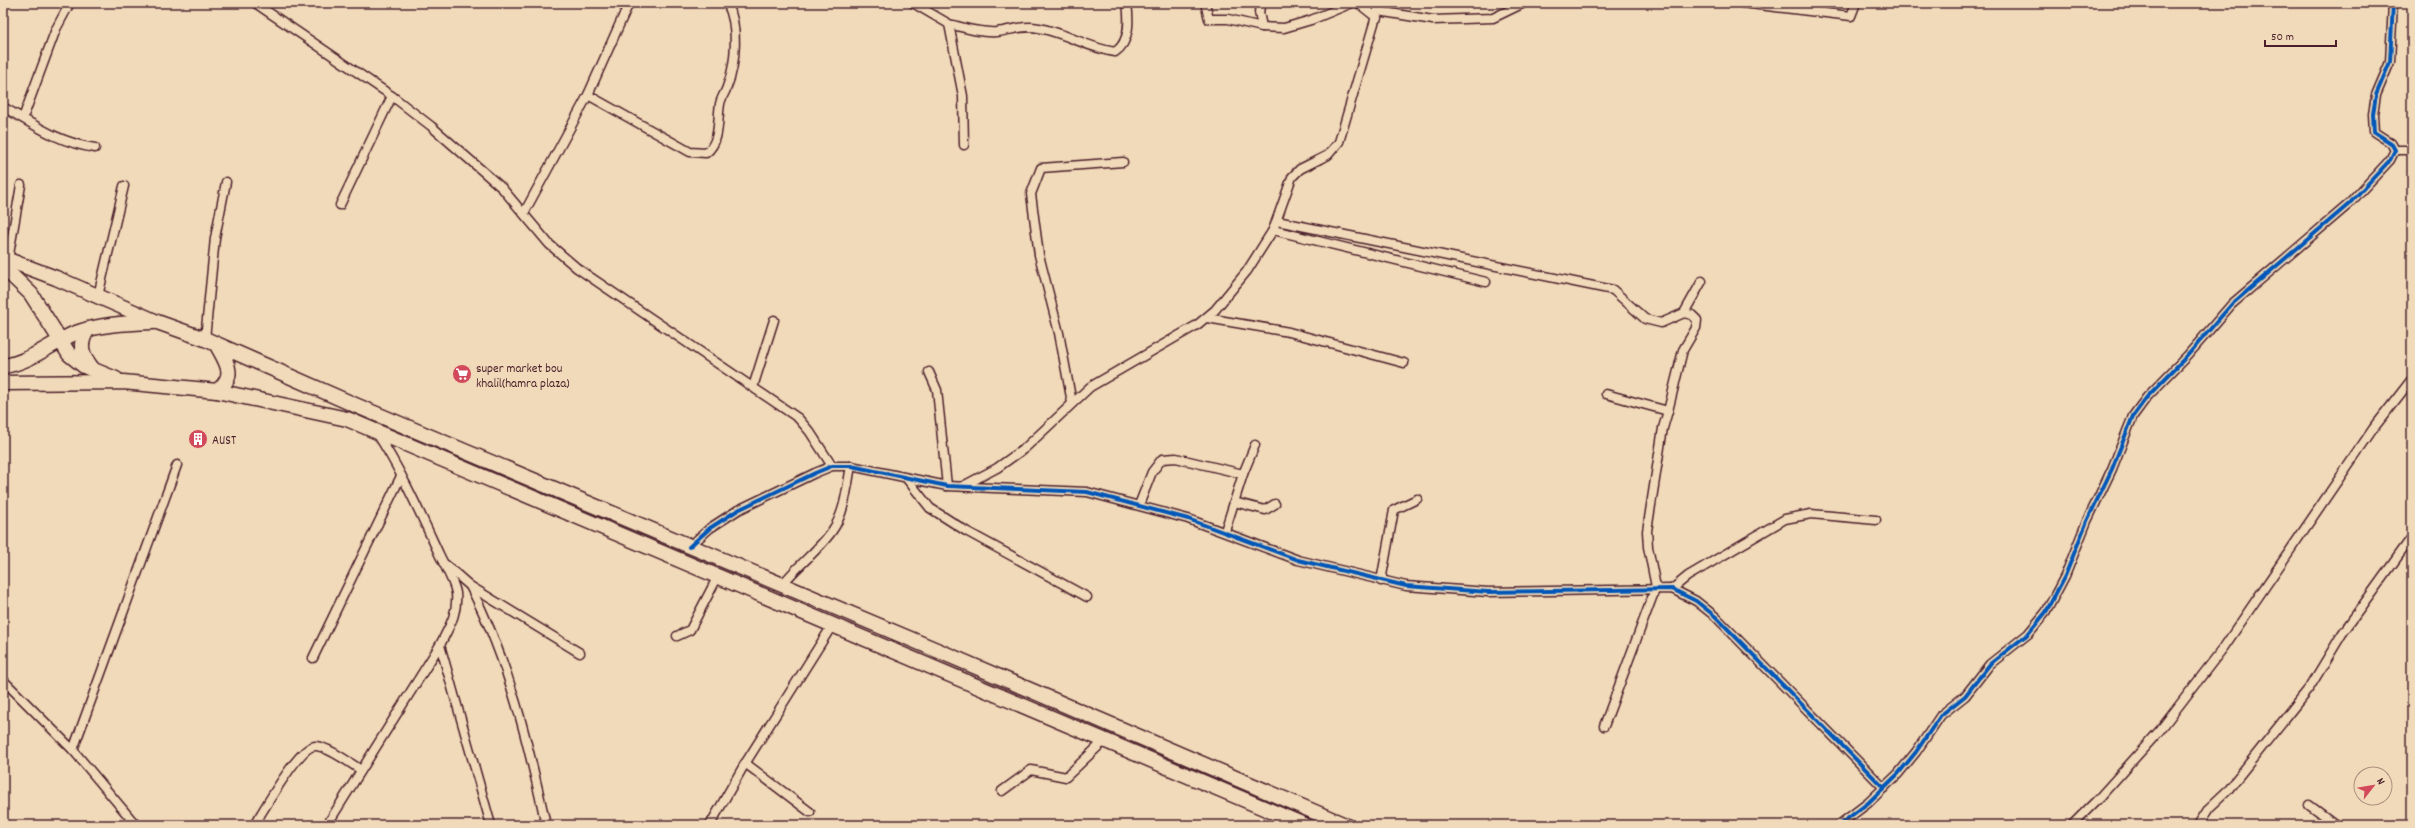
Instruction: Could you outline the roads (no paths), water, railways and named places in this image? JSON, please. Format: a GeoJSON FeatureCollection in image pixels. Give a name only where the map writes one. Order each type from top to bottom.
{"type":"FeatureCollection","features":[{"type":"Feature","properties":{"kind":"highway"},"geometry":{"type":"LineString","coordinates":[[5,262],[98,296],[157,322],[205,339],[218,347],[305,381],[355,405],[1345,825]]}},
{"type":"Feature","properties":{"kind":"highway"},"geometry":{"type":"LineString","coordinates":[[5,262],[31,294],[59,341],[73,357],[94,370],[123,382]]}},
{"type":"Feature","properties":{"kind":"highway"},"geometry":{"type":"LineString","coordinates":[[3,366],[88,329],[104,325],[157,322]]}},
{"type":"Feature","properties":{"kind":"highway"},"geometry":{"type":"LineString","coordinates":[[88,329],[83,337],[81,348],[94,370]]}},
{"type":"Feature","properties":{"kind":"highway"},"geometry":{"type":"LineString","coordinates":[[216,391],[224,386],[229,374],[218,347]]}},
{"type":"Feature","properties":{"kind":"highway"},"geometry":{"type":"LineString","coordinates":[[3,383],[123,382],[216,391],[346,418],[1304,825]]}},
{"type":"Feature","properties":{"kind":"street"},"geometry":{"type":"LineString","coordinates":[[22,118],[56,29],[70,3]]}},
{"type":"Feature","properties":{"kind":"street"},"geometry":{"type":"LineString","coordinates":[[255,3],[392,96],[483,170],[524,213],[549,244],[577,268],[697,351],[798,418],[810,432],[832,466]]}},
{"type":"Feature","properties":{"kind":"street"},"geometry":{"type":"LineString","coordinates":[[524,213],[588,95],[629,3]]}},
{"type":"Feature","properties":{"kind":"street"},"geometry":{"type":"LineString","coordinates":[[588,95],[690,152],[706,153],[715,142],[720,106],[730,78],[735,34],[734,15],[727,3]]}},
{"type":"Feature","properties":{"kind":"street"},"geometry":{"type":"LineString","coordinates":[[914,3],[949,24],[974,30],[997,32],[1024,26],[1040,28],[1092,47],[1115,52],[1120,49],[1127,34],[1129,19],[1127,3]]}},
{"type":"Feature","properties":{"kind":"street"},"geometry":{"type":"LineString","coordinates":[[1205,3],[1209,19],[1228,19],[1262,27],[1284,28],[1311,20],[1336,6],[1352,3]]}},
{"type":"Feature","properties":{"kind":"street"},"geometry":{"type":"LineString","coordinates":[[1261,3],[1259,12],[1262,27]]}},
{"type":"Feature","properties":{"kind":"street"},"geometry":{"type":"LineString","coordinates":[[1358,3],[1378,11],[1434,20],[1493,18],[1524,3]]}},
{"type":"Feature","properties":{"kind":"street"},"geometry":{"type":"LineString","coordinates":[[1742,3],[1851,16],[1856,3]]}},
{"type":"Feature","properties":{"kind":"street"},"geometry":{"type":"LineString","coordinates":[[2393,3],[2390,62],[2379,85],[2373,114],[2374,132],[2391,143],[2395,150]]}},
{"type":"Feature","properties":{"kind":"street"},"geometry":{"type":"LineString","coordinates":[[962,487],[997,468],[1025,448],[1051,425],[1072,403],[1095,384],[1207,318],[1231,293],[1273,230],[1292,177],[1300,169],[1328,155],[1339,142],[1378,11]]}},
{"type":"Feature","properties":{"kind":"street"},"geometry":{"type":"LineString","coordinates":[[949,24],[963,96],[964,145]]}},
{"type":"Feature","properties":{"kind":"street"},"geometry":{"type":"LineString","coordinates":[[340,205],[392,96]]}},
{"type":"Feature","properties":{"kind":"street"},"geometry":{"type":"LineString","coordinates":[[3,107],[60,140],[95,148]]}},
{"type":"Feature","properties":{"kind":"street"},"geometry":{"type":"LineString","coordinates":[[2395,150],[2412,150]]}},
{"type":"Feature","properties":{"kind":"street"},"geometry":{"type":"LineString","coordinates":[[1839,825],[1884,788],[1916,752],[1941,714],[1965,696],[1990,664],[2028,634],[2046,612],[2065,576],[2087,521],[2112,469],[2133,416],[2147,397],[2187,356],[2232,304],[2349,204],[2390,160],[2395,150]]}},
{"type":"Feature","properties":{"kind":"street"},"geometry":{"type":"LineString","coordinates":[[1072,403],[1059,333],[1038,255],[1031,194],[1041,168],[1123,162]]}},
{"type":"Feature","properties":{"kind":"street"},"geometry":{"type":"LineString","coordinates":[[205,339],[215,238],[226,182]]}},
{"type":"Feature","properties":{"kind":"street"},"geometry":{"type":"LineString","coordinates":[[5,262],[22,185]]}},
{"type":"Feature","properties":{"kind":"street"},"geometry":{"type":"LineString","coordinates":[[98,296],[124,186]]}},
{"type":"Feature","properties":{"kind":"street"},"geometry":{"type":"LineString","coordinates":[[1277,221],[1612,290],[1646,319],[1660,323],[1684,313],[1692,315],[1697,320],[1696,328],[1683,350],[1663,428],[1647,531],[1648,547],[1656,587],[1604,726]]}},
{"type":"Feature","properties":{"kind":"street"},"geometry":{"type":"LineString","coordinates":[[1273,230],[1486,282]]}},
{"type":"Feature","properties":{"kind":"street"},"geometry":{"type":"LineString","coordinates":[[1684,313],[1702,281]]}},
{"type":"Feature","properties":{"kind":"street"},"geometry":{"type":"LineString","coordinates":[[1207,318],[1289,332],[1404,363]]}},
{"type":"Feature","properties":{"kind":"street"},"geometry":{"type":"LineString","coordinates":[[753,387],[774,320]]}},
{"type":"Feature","properties":{"kind":"street"},"geometry":{"type":"LineString","coordinates":[[929,372],[937,390],[948,486]]}},
{"type":"Feature","properties":{"kind":"street"},"geometry":{"type":"LineString","coordinates":[[2072,825],[2099,798],[2161,729],[2220,653],[2245,620],[2275,570],[2373,428],[2412,379]]}},
{"type":"Feature","properties":{"kind":"street"},"geometry":{"type":"LineString","coordinates":[[1606,394],[1668,411]]}},
{"type":"Feature","properties":{"kind":"street"},"geometry":{"type":"LineString","coordinates":[[326,825],[362,770],[451,626],[456,607],[456,592],[444,564],[402,476],[374,430]]}},
{"type":"Feature","properties":{"kind":"street"},"geometry":{"type":"LineString","coordinates":[[1225,531],[1243,474],[1255,445]]}},
{"type":"Feature","properties":{"kind":"street"},"geometry":{"type":"LineString","coordinates":[[1139,506],[1152,472],[1162,459],[1176,458],[1243,474]]}},
{"type":"Feature","properties":{"kind":"street"},"geometry":{"type":"LineString","coordinates":[[73,750],[177,465]]}},
{"type":"Feature","properties":{"kind":"street"},"geometry":{"type":"LineString","coordinates":[[689,547],[710,528],[738,510],[832,466],[850,466],[907,479],[948,486],[1087,492],[1225,531],[1298,560],[1381,581],[1445,590],[1488,592],[1604,591],[1656,587],[1672,589],[1696,601],[1716,617],[1884,788]]}},
{"type":"Feature","properties":{"kind":"street"},"geometry":{"type":"LineString","coordinates":[[782,585],[793,571],[833,530],[845,500],[850,466]]}},
{"type":"Feature","properties":{"kind":"street"},"geometry":{"type":"LineString","coordinates":[[313,658],[402,476]]}},
{"type":"Feature","properties":{"kind":"street"},"geometry":{"type":"LineString","coordinates":[[907,479],[930,508],[966,531],[1087,596]]}},
{"type":"Feature","properties":{"kind":"street"},"geometry":{"type":"LineString","coordinates":[[1381,581],[1394,510],[1417,499]]}},
{"type":"Feature","properties":{"kind":"street"},"geometry":{"type":"LineString","coordinates":[[1234,502],[1266,510],[1275,504]]}},
{"type":"Feature","properties":{"kind":"street"},"geometry":{"type":"LineString","coordinates":[[1672,589],[1688,576],[1785,519],[1811,514],[1876,520]]}},
{"type":"Feature","properties":{"kind":"street"},"geometry":{"type":"LineString","coordinates":[[2198,825],[2209,808],[2227,791],[2310,687],[2342,634],[2412,537]]}},
{"type":"Feature","properties":{"kind":"street"},"geometry":{"type":"LineString","coordinates":[[444,564],[470,586],[580,653]]}},
{"type":"Feature","properties":{"kind":"street"},"geometry":{"type":"LineString","coordinates":[[677,636],[690,630],[718,576]]}},
{"type":"Feature","properties":{"kind":"street"},"geometry":{"type":"LineString","coordinates":[[470,586],[494,634],[510,680],[546,825]]}},
{"type":"Feature","properties":{"kind":"street"},"geometry":{"type":"LineString","coordinates":[[710,825],[745,763],[833,624]]}},
{"type":"Feature","properties":{"kind":"street"},"geometry":{"type":"LineString","coordinates":[[440,644],[491,825]]}},
{"type":"Feature","properties":{"kind":"street"},"geometry":{"type":"LineString","coordinates":[[3,680],[73,750],[136,825]]}},
{"type":"Feature","properties":{"kind":"street"},"geometry":{"type":"LineString","coordinates":[[1002,791],[1031,770],[1066,777],[1104,741]]}},
{"type":"Feature","properties":{"kind":"street"},"geometry":{"type":"LineString","coordinates":[[254,825],[296,759],[307,748],[320,747],[362,770]]}},
{"type":"Feature","properties":{"kind":"street"},"geometry":{"type":"LineString","coordinates":[[745,763],[810,812]]}},
{"type":"Feature","properties":{"kind":"street"},"geometry":{"type":"LineString","coordinates":[[2309,805],[2336,825]]}},
{"type":"Feature","properties":{"kind":"place","name":"super market bou khalil(hamra plaza)"},"geometry":{"type":"Point","coordinates":[462,374]}},
{"type":"Feature","properties":{"kind":"place","name":"AUST"},"geometry":{"type":"Point","coordinates":[198,439]}}]}
